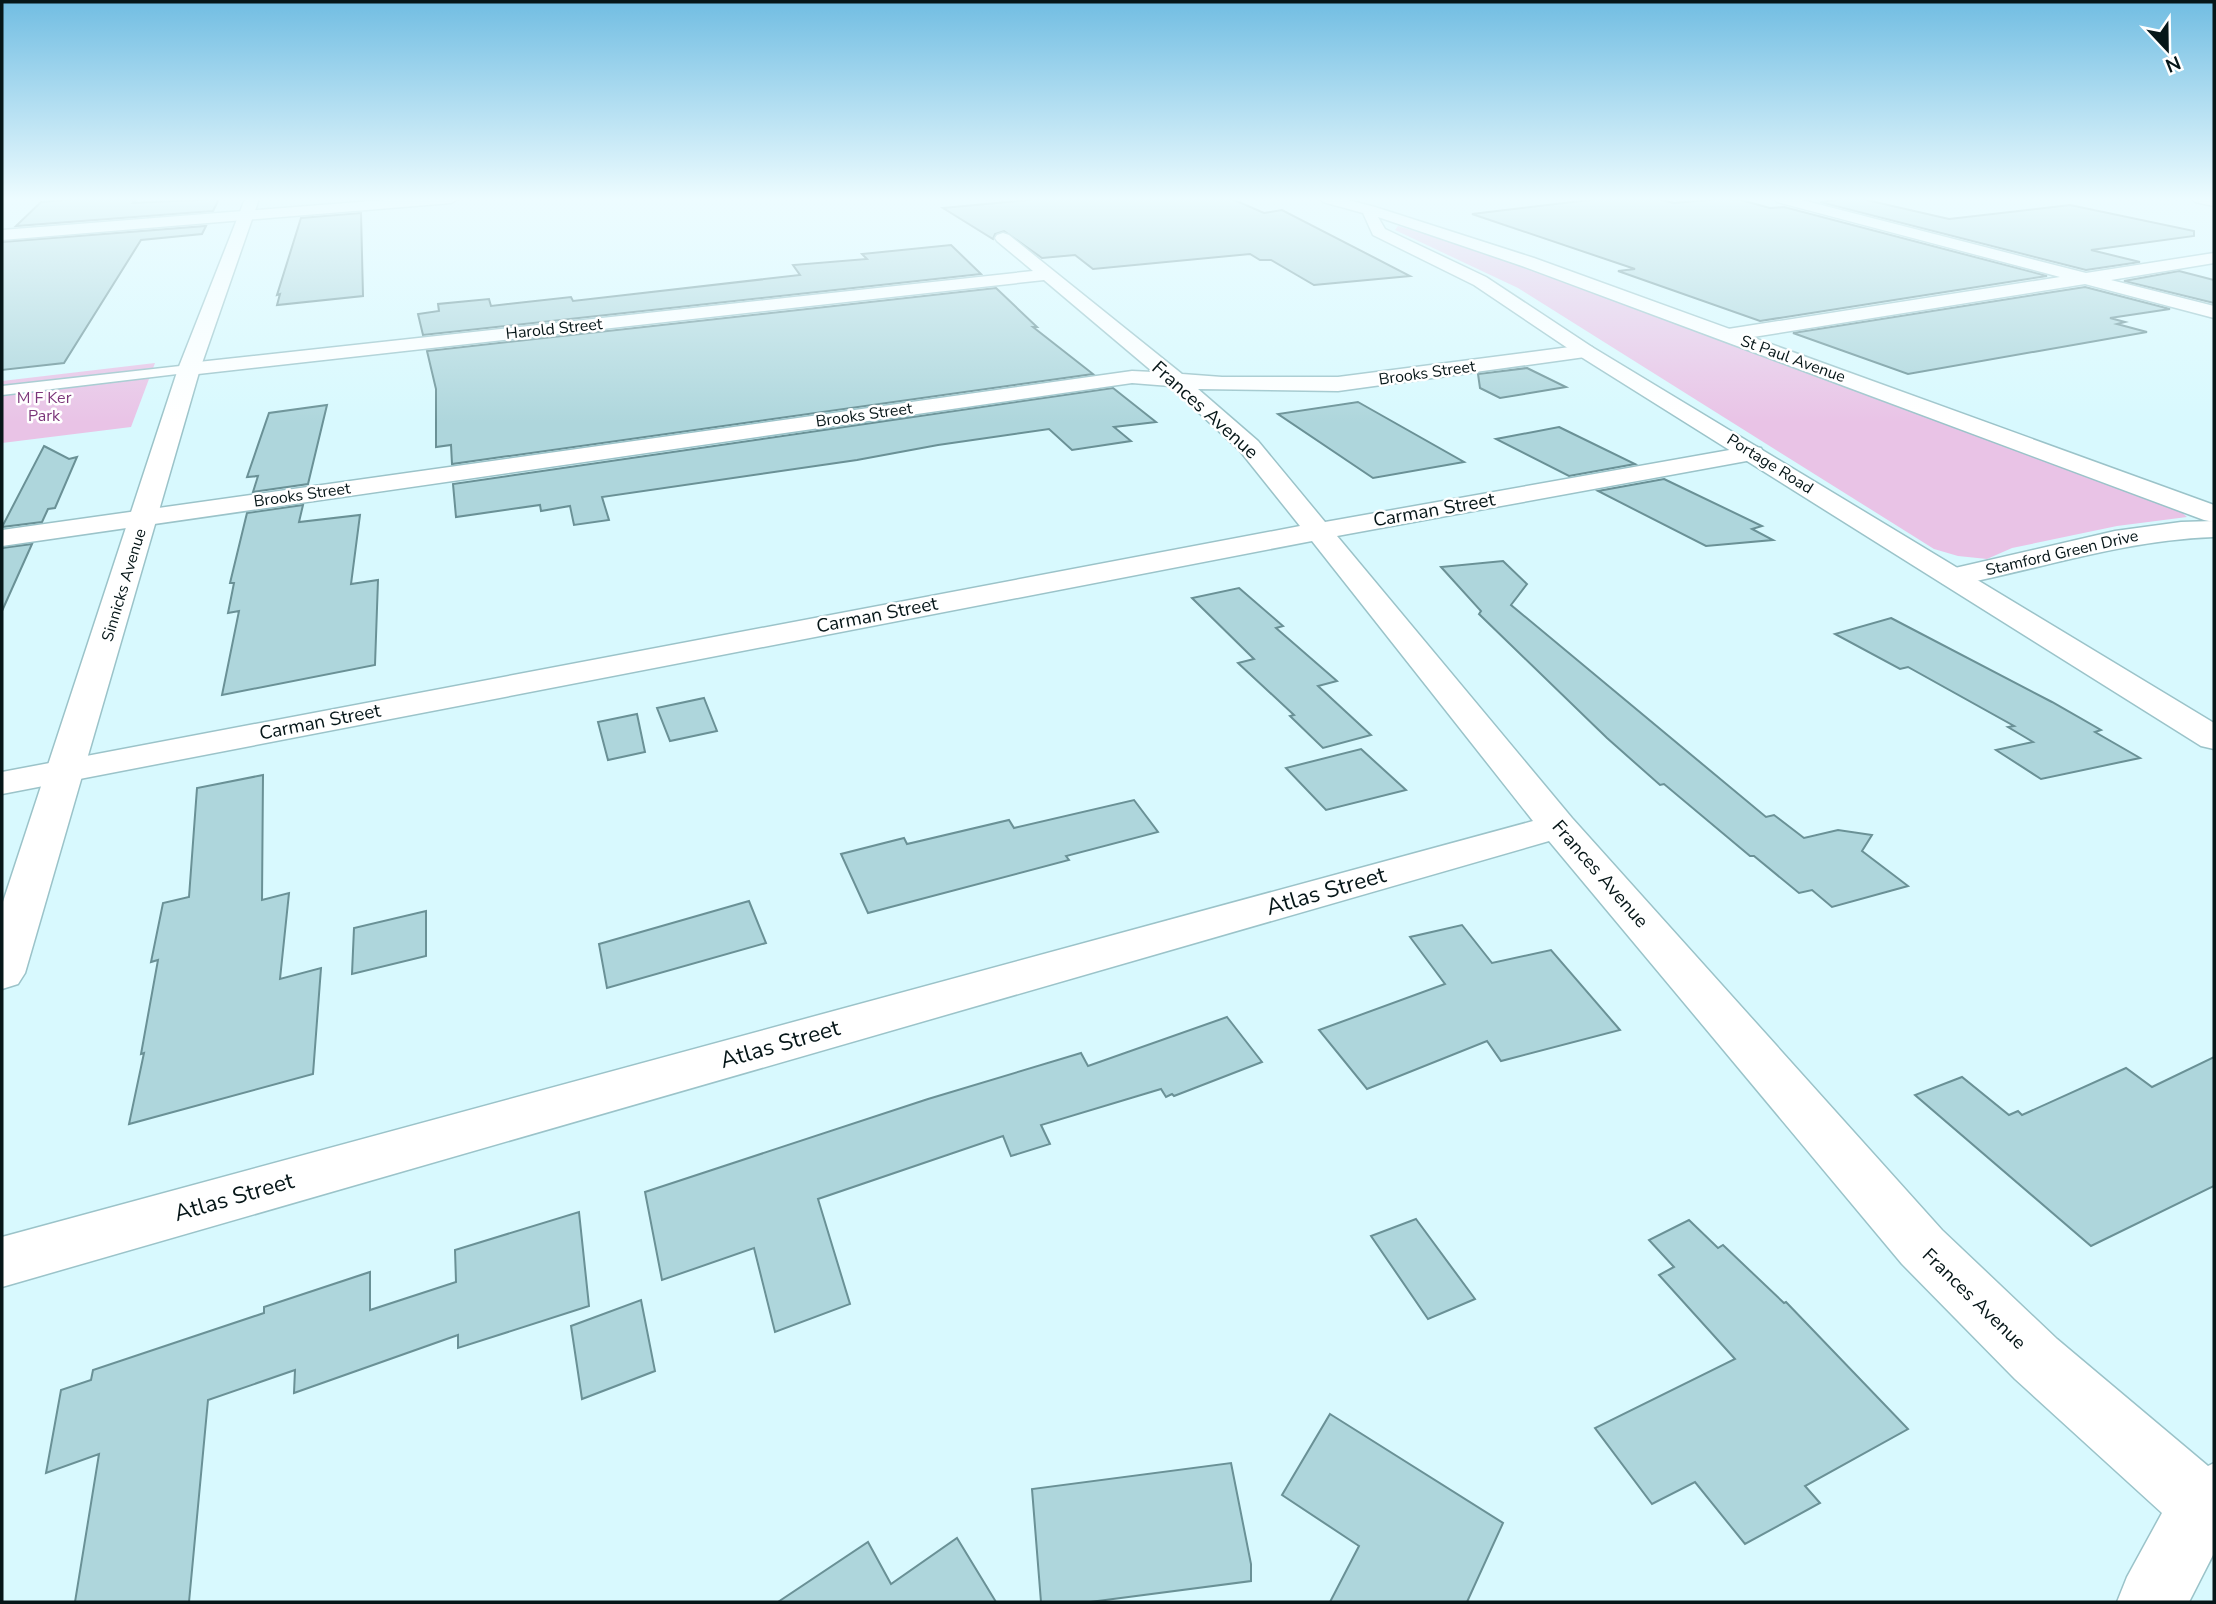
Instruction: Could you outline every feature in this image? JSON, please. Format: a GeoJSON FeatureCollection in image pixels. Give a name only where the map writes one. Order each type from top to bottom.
{"type":"FeatureCollection","features":[{"type":"Feature","properties":{"kind":"street","name":"Sinnicks Avenue"},"geometry":{"type":"LineString","coordinates":[[2,973],[189,369],[224,274]]}},
{"type":"Feature","properties":{"kind":"street","name":"Portage Road"},"geometry":{"type":"LineString","coordinates":[[1465,274],[1585,351],[2214,738]]}},
{"type":"Feature","properties":{"kind":"street","name":"St Paul Avenue"},"geometry":{"type":"LineString","coordinates":[[1560,274],[2214,514]]}},
{"type":"Feature","properties":{"kind":"street"},"geometry":{"type":"LineString","coordinates":[[2066,274],[2214,312]]}},
{"type":"Feature","properties":{"kind":"street"},"geometry":{"type":"LineString","coordinates":[[1728,335],[2117,274]]}},
{"type":"Feature","properties":{"kind":"street","name":"Harold Street"},"geometry":{"type":"LineString","coordinates":[[189,369],[1045,275]]}},
{"type":"Feature","properties":{"kind":"street","name":"Frances Avenue"},"geometry":{"type":"LineString","coordinates":[[1045,275],[1173,378],[1249,446],[1558,826],[1922,1247],[2036,1359],[2209,1501]]}},
{"type":"Feature","properties":{"kind":"street","name":"Brooks Street"},"geometry":{"type":"LineString","coordinates":[[2,538],[1132,377],[1173,378],[1222,384],[1338,384],[1585,351]]}},
{"type":"Feature","properties":{"kind":"street","name":"Carman Street"},"geometry":{"type":"LineString","coordinates":[[2,783],[1320,531],[1752,453]]}},
{"type":"Feature","properties":{"kind":"street","name":"Stamford Green Drive"},"geometry":{"type":"LineString","coordinates":[[1952,577],[2123,537],[2188,529],[2214,529]]}},
{"type":"Feature","properties":{"kind":"street","name":"Atlas Street"},"geometry":{"type":"LineString","coordinates":[[2,1262],[1558,826]]}},
{"type":"Feature","properties":{"kind":"street"},"geometry":{"type":"LineString","coordinates":[[2152,1602],[2209,1501]]}},
{"type":"Feature","properties":{"kind":"lane"},"geometry":{"type":"LineString","coordinates":[[2,391],[189,369]]}},
{"type":"Feature","properties":{"kind":"green space"},"geometry":{"type":"Polygon","coordinates":[[[1488,274],[1545,274],[2178,509],[2187,517],[2117,526],[2012,548],[1987,559],[1958,556],[1934,549],[1518,288],[1488,274]]]}},
{"type":"Feature","properties":{"kind":"green space","name":"M F Ker Park"},"geometry":{"type":"Polygon","coordinates":[[[155,363],[131,427],[2,443],[2,381],[155,363]]]}},
{"type":"Feature","properties":{"kind":"building"},"geometry":{"type":"Polygon","coordinates":[[[2,274],[120,274],[64,363],[2,370],[2,274]]]}},
{"type":"Feature","properties":{"kind":"building"},"geometry":{"type":"Polygon","coordinates":[[[284,274],[362,274],[363,296],[277,305],[280,294],[277,295],[284,274]]]}},
{"type":"Feature","properties":{"kind":"building"},"geometry":{"type":"Polygon","coordinates":[[[981,274],[423,335],[418,314],[439,311],[438,304],[489,299],[491,306],[571,297],[573,301],[800,275],[981,274]]]}},
{"type":"Feature","properties":{"kind":"building"},"geometry":{"type":"Polygon","coordinates":[[[1295,274],[1410,276],[1314,285],[1295,274]]]}},
{"type":"Feature","properties":{"kind":"building"},"geometry":{"type":"Polygon","coordinates":[[[1626,274],[2039,274],[2047,276],[1760,321],[1626,274]]]}},
{"type":"Feature","properties":{"kind":"building"},"geometry":{"type":"Polygon","coordinates":[[[2163,274],[2190,274],[2214,280],[2214,303],[2124,281],[2163,274]]]}},
{"type":"Feature","properties":{"kind":"building"},"geometry":{"type":"Polygon","coordinates":[[[2085,287],[2170,309],[2110,318],[2125,322],[2117,324],[2147,332],[1908,374],[1793,333],[2085,287]]]}},
{"type":"Feature","properties":{"kind":"building"},"geometry":{"type":"Polygon","coordinates":[[[996,288],[1037,327],[1033,327],[1093,374],[452,464],[451,445],[436,447],[436,389],[427,351],[996,288]]]}},
{"type":"Feature","properties":{"kind":"building"},"geometry":{"type":"Polygon","coordinates":[[[1527,368],[1566,387],[1500,398],[1480,388],[1478,374],[1527,368]]]}},
{"type":"Feature","properties":{"kind":"building"},"geometry":{"type":"Polygon","coordinates":[[[1113,388],[1156,422],[1114,427],[1131,441],[1072,450],[1049,429],[938,445],[857,460],[602,497],[609,520],[574,525],[570,506],[541,511],[540,505],[456,517],[453,484],[1113,388]]]}},
{"type":"Feature","properties":{"kind":"building"},"geometry":{"type":"Polygon","coordinates":[[[1358,402],[1464,462],[1373,478],[1278,414],[1358,402]]]}},
{"type":"Feature","properties":{"kind":"building"},"geometry":{"type":"Polygon","coordinates":[[[327,405],[308,484],[253,492],[258,476],[247,477],[269,413],[327,405]]]}},
{"type":"Feature","properties":{"kind":"building"},"geometry":{"type":"Polygon","coordinates":[[[1559,427],[1635,464],[1569,476],[1496,439],[1559,427]]]}},
{"type":"Feature","properties":{"kind":"building"},"geometry":{"type":"Polygon","coordinates":[[[44,446],[69,459],[77,457],[55,508],[48,509],[42,522],[2,527],[44,446]]]}},
{"type":"Feature","properties":{"kind":"building"},"geometry":{"type":"Polygon","coordinates":[[[1664,479],[1762,526],[1752,529],[1773,540],[1706,546],[1598,491],[1664,479]]]}},
{"type":"Feature","properties":{"kind":"building"},"geometry":{"type":"Polygon","coordinates":[[[303,505],[299,522],[360,515],[351,584],[378,580],[375,665],[222,695],[239,611],[228,613],[234,583],[230,583],[247,513],[303,505]]]}},
{"type":"Feature","properties":{"kind":"building"},"geometry":{"type":"Polygon","coordinates":[[[32,544],[2,611],[2,548],[32,544]]]}},
{"type":"Feature","properties":{"kind":"building"},"geometry":{"type":"Polygon","coordinates":[[[1503,561],[1527,584],[1511,605],[1766,817],[1774,815],[1804,838],[1838,830],[1872,835],[1862,851],[1908,886],[1832,907],[1812,890],[1799,893],[1664,784],[1660,785],[1607,738],[1479,614],[1481,611],[1441,567],[1503,561]]]}},
{"type":"Feature","properties":{"kind":"building"},"geometry":{"type":"Polygon","coordinates":[[[1239,588],[1283,626],[1276,628],[1337,681],[1318,686],[1371,735],[1323,748],[1290,716],[1294,715],[1238,663],[1254,659],[1192,598],[1239,588]]]}},
{"type":"Feature","properties":{"kind":"building"},"geometry":{"type":"Polygon","coordinates":[[[1891,618],[2052,702],[2101,730],[2095,732],[2140,758],[2041,779],[1996,750],[2033,742],[2008,727],[2014,726],[1908,667],[1900,669],[1835,634],[1891,618]]]}},
{"type":"Feature","properties":{"kind":"building"},"geometry":{"type":"Polygon","coordinates":[[[704,698],[717,731],[670,741],[657,708],[704,698]]]}},
{"type":"Feature","properties":{"kind":"building"},"geometry":{"type":"Polygon","coordinates":[[[637,714],[645,752],[608,760],[598,722],[637,714]]]}},
{"type":"Feature","properties":{"kind":"building"},"geometry":{"type":"Polygon","coordinates":[[[1361,749],[1406,790],[1326,810],[1286,768],[1361,749]]]}},
{"type":"Feature","properties":{"kind":"building"},"geometry":{"type":"Polygon","coordinates":[[[263,775],[262,900],[289,893],[280,979],[321,968],[313,1074],[129,1124],[144,1053],[141,1054],[158,960],[151,962],[163,903],[189,897],[197,788],[263,775]]]}},
{"type":"Feature","properties":{"kind":"building"},"geometry":{"type":"Polygon","coordinates":[[[1134,800],[1158,832],[1066,856],[1069,860],[868,913],[841,854],[904,838],[907,844],[1009,820],[1014,828],[1134,800]]]}},
{"type":"Feature","properties":{"kind":"building"},"geometry":{"type":"Polygon","coordinates":[[[749,901],[766,943],[607,988],[599,944],[749,901]]]}},
{"type":"Feature","properties":{"kind":"building"},"geometry":{"type":"Polygon","coordinates":[[[426,911],[426,956],[352,974],[354,928],[426,911]]]}},
{"type":"Feature","properties":{"kind":"building"},"geometry":{"type":"Polygon","coordinates":[[[1462,925],[1492,963],[1551,950],[1620,1030],[1501,1061],[1487,1041],[1367,1089],[1319,1030],[1445,984],[1410,937],[1462,925]]]}},
{"type":"Feature","properties":{"kind":"building"},"geometry":{"type":"Polygon","coordinates":[[[1227,1017],[1262,1062],[1174,1096],[1172,1094],[1166,1097],[1161,1089],[1041,1125],[1050,1144],[1011,1156],[1003,1136],[818,1199],[850,1304],[775,1332],[754,1248],[662,1280],[645,1192],[928,1099],[1081,1053],[1088,1066],[1227,1017]]]}},
{"type":"Feature","properties":{"kind":"building"},"geometry":{"type":"Polygon","coordinates":[[[2214,1057],[2214,1186],[2091,1246],[1915,1095],[1962,1077],[2009,1115],[2018,1111],[2022,1115],[2126,1068],[2152,1087],[2214,1057]]]}},
{"type":"Feature","properties":{"kind":"building"},"geometry":{"type":"Polygon","coordinates":[[[579,1212],[589,1306],[458,1348],[458,1335],[294,1393],[295,1370],[208,1400],[189,1602],[75,1602],[99,1454],[46,1473],[61,1390],[91,1380],[93,1370],[264,1313],[264,1307],[370,1272],[370,1310],[456,1282],[455,1250],[579,1212]]]}},
{"type":"Feature","properties":{"kind":"building"},"geometry":{"type":"Polygon","coordinates":[[[1416,1219],[1475,1299],[1428,1319],[1371,1236],[1416,1219]]]}},
{"type":"Feature","properties":{"kind":"building"},"geometry":{"type":"Polygon","coordinates":[[[1689,1220],[1718,1248],[1723,1245],[1786,1302],[1908,1429],[1805,1486],[1820,1503],[1745,1544],[1695,1482],[1652,1504],[1595,1428],[1735,1359],[1659,1275],[1674,1267],[1649,1240],[1689,1220]]]}},
{"type":"Feature","properties":{"kind":"building"},"geometry":{"type":"Polygon","coordinates":[[[641,1300],[655,1371],[582,1399],[571,1326],[641,1300]]]}},
{"type":"Feature","properties":{"kind":"building"},"geometry":{"type":"Polygon","coordinates":[[[1330,1414],[1503,1523],[1467,1602],[1330,1602],[1359,1546],[1282,1495],[1330,1414]]]}},
{"type":"Feature","properties":{"kind":"building"},"geometry":{"type":"Polygon","coordinates":[[[1231,1463],[1251,1564],[1251,1581],[1090,1602],[1041,1602],[1032,1489],[1231,1463]]]}},
{"type":"Feature","properties":{"kind":"building"},"geometry":{"type":"Polygon","coordinates":[[[957,1538],[996,1602],[778,1602],[868,1542],[891,1584],[957,1538]]]}}]}
